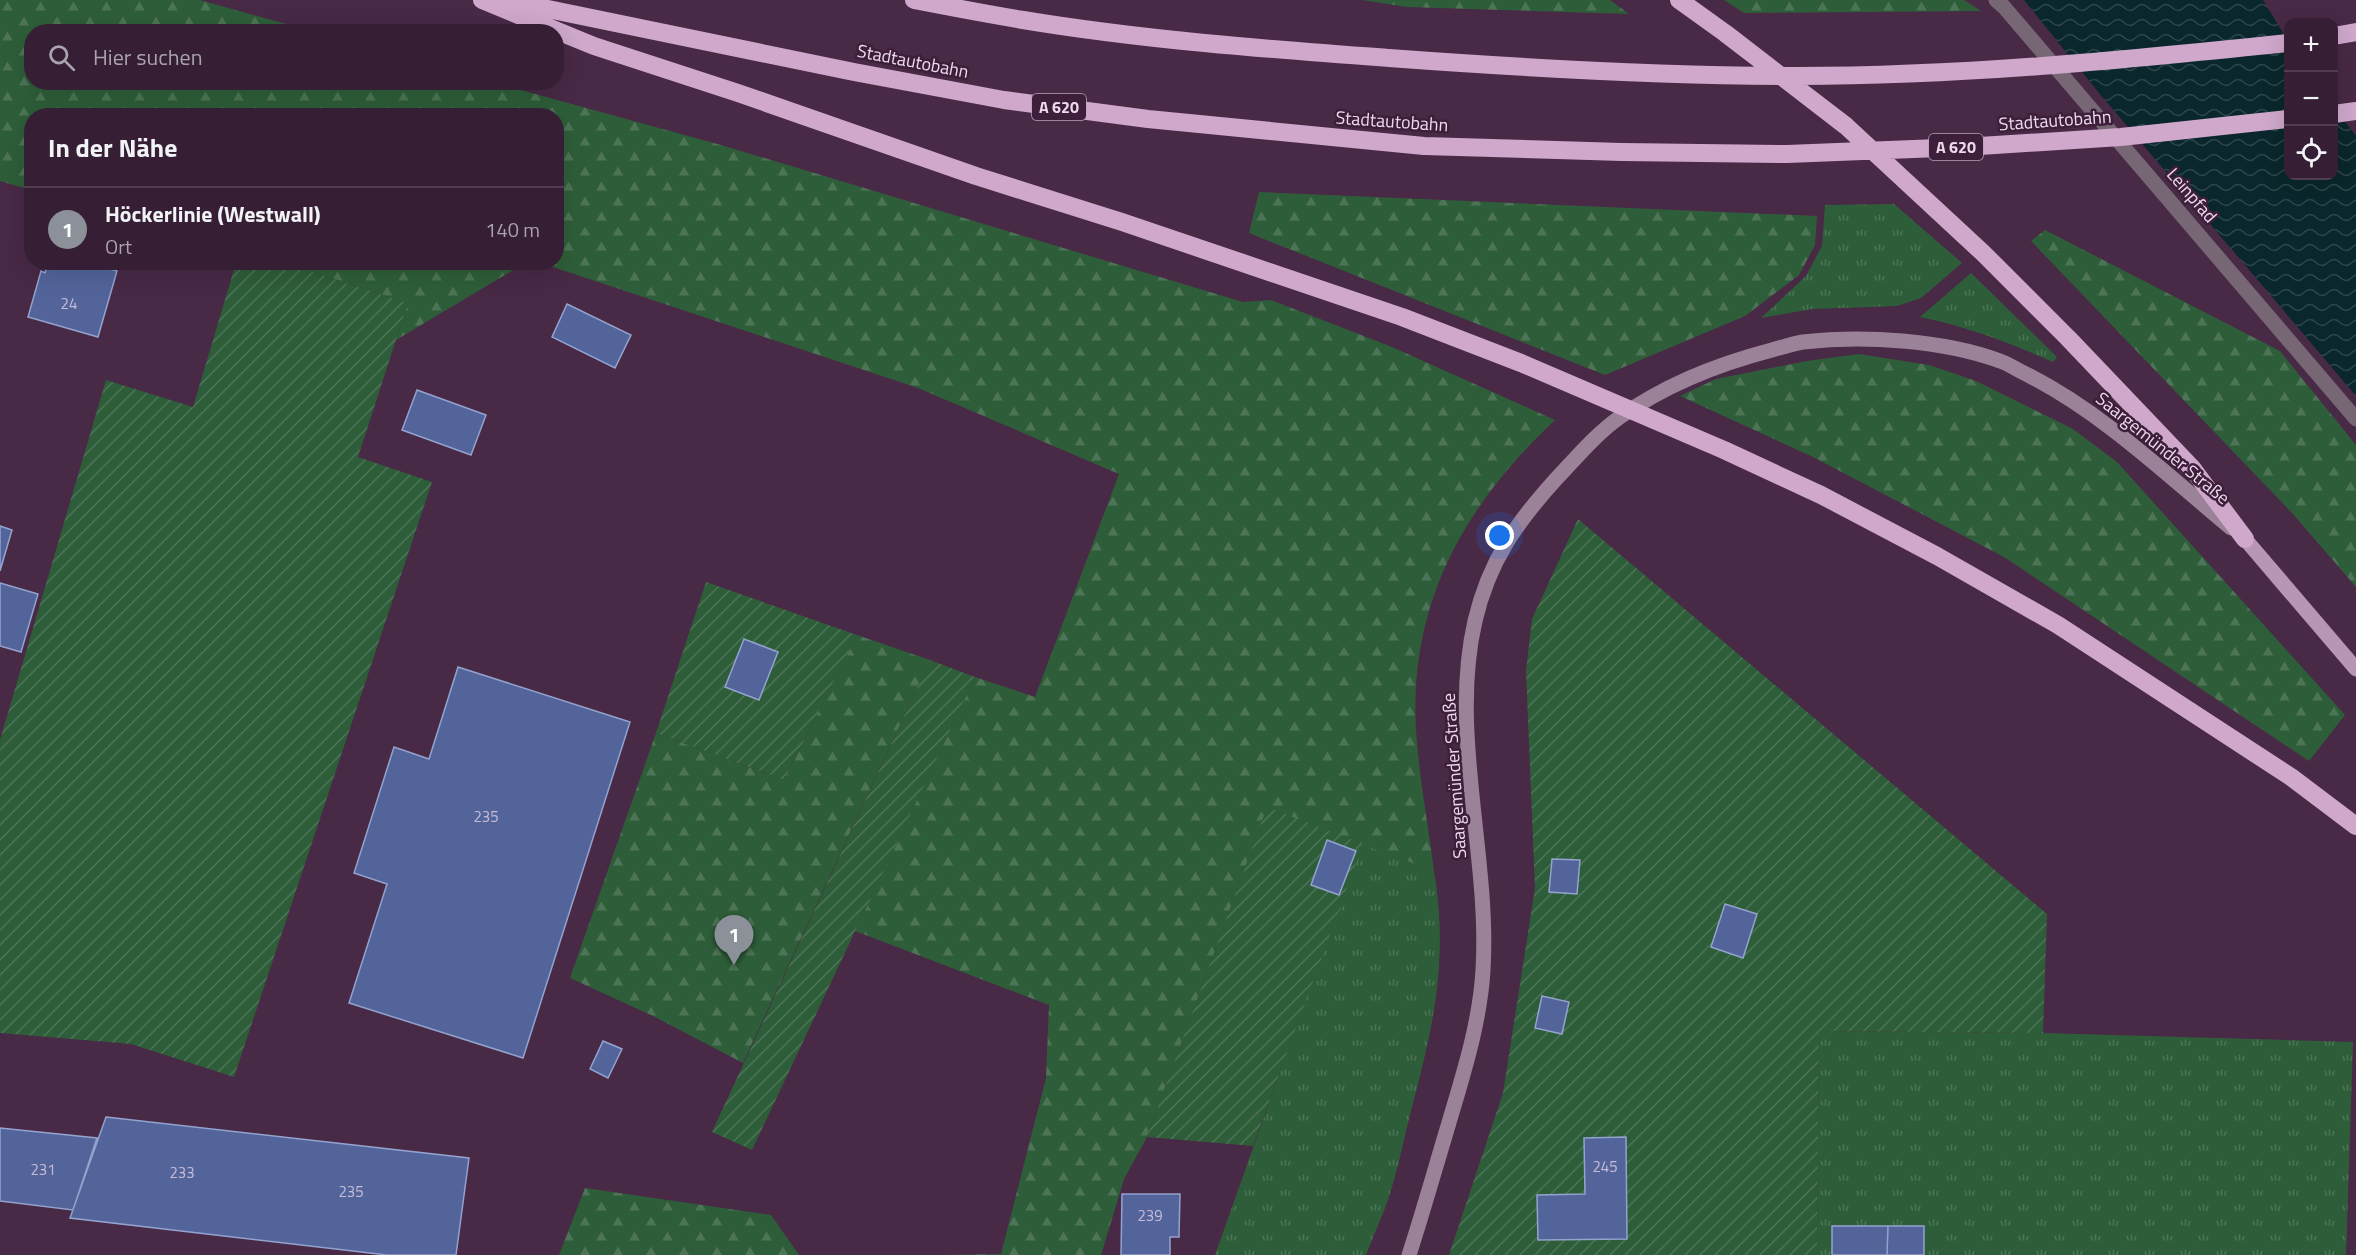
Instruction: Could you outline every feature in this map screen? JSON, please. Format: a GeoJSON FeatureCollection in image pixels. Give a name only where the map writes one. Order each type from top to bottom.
{"type":"FeatureCollection","features":[{"type":"Feature","properties":{"kind":"highway"},"geometry":{"type":"LineString","coordinates":[[482,0],[540,24]]}},
{"type":"Feature","properties":{"kind":"highway","name":"Stadtautobahn"},"geometry":{"type":"LineString","coordinates":[[504,0],[854,72],[1015,102],[1148,119],[1424,146],[1787,154],[1964,147],[2121,137],[2284,120]]}},
{"type":"Feature","properties":{"kind":"highway"},"geometry":{"type":"LineString","coordinates":[[914,0],[1025,20],[1137,35],[1302,51],[1623,73],[1800,76],[1972,70],[2133,59],[2284,44]]}},
{"type":"Feature","properties":{"kind":"highway"},"geometry":{"type":"LineString","coordinates":[[1679,0],[1846,126],[1983,254],[2068,338],[2192,468],[2245,539]]}},
{"type":"Feature","properties":{"kind":"highway"},"geometry":{"type":"LineString","coordinates":[[2338,35],[2356,32]]}},
{"type":"Feature","properties":{"kind":"highway"},"geometry":{"type":"LineString","coordinates":[[564,34],[594,46],[738,93],[976,176],[1275,273],[1402,317],[1521,363],[1724,450],[1821,495],[1937,555],[2058,625],[2291,777],[2356,825]]}},
{"type":"Feature","properties":{"kind":"highway"},"geometry":{"type":"LineString","coordinates":[[2338,113],[2356,111]]}},
{"type":"Feature","properties":{"kind":"main road","name":"Saargemünder Straße"},"geometry":{"type":"LineString","coordinates":[[2245,539],[2356,669]]}},
{"type":"Feature","properties":{"kind":"street","name":"Saargemünder Straße"},"geometry":{"type":"LineString","coordinates":[[1409,1255],[1469,1054],[1483,972],[1480,877],[1468,748],[1467,680],[1474,623],[1488,578],[1508,536],[1536,501],[1617,419],[1666,389],[1736,360],[1801,342],[1870,339],[1943,346],[2000,361],[2065,396],[2100,419],[2245,539]]}},
{"type":"Feature","properties":{"kind":"lane","name":"Leinpfad"},"geometry":{"type":"LineString","coordinates":[[1996,0],[2356,418]]}},
{"type":"Feature","properties":{"kind":"green space"},"geometry":{"type":"Polygon","coordinates":[[[0,0],[200,0],[286,24],[24,24],[24,90],[521,90],[721,145],[1243,302],[1271,300],[1392,347],[1555,420],[1494,486],[1470,521],[1449,558],[1433,598],[1422,639],[1416,683],[1416,730],[1434,871],[1267,808],[1147,1137],[1124,1179],[1101,1255],[942,1255],[1001,1254],[1046,1078],[1049,1005],[855,931],[975,677],[1035,697],[1119,474],[918,388],[562,270],[564,270],[564,108],[24,108],[24,188],[0,181],[0,0]]]}},
{"type":"Feature","properties":{"kind":"green space"},"geometry":{"type":"Polygon","coordinates":[[[1362,0],[1610,0],[1629,14],[1407,7],[1362,0]]]}},
{"type":"Feature","properties":{"kind":"green space"},"geometry":{"type":"Polygon","coordinates":[[[1724,0],[1964,0],[1981,11],[1744,13],[1724,0]]]}},
{"type":"Feature","properties":{"kind":"green space"},"geometry":{"type":"Polygon","coordinates":[[[1259,192],[1817,216],[1815,245],[1799,275],[1745,316],[1605,375],[1249,233],[1259,192]]]}},
{"type":"Feature","properties":{"kind":"green space"},"geometry":{"type":"Polygon","coordinates":[[[1894,204],[1962,263],[1921,298],[1897,306],[1812,309],[1761,318],[1806,276],[1822,246],[1825,205],[1894,204]]]}},
{"type":"Feature","properties":{"kind":"green space"},"geometry":{"type":"Polygon","coordinates":[[[2045,230],[2280,351],[2356,445],[2356,587],[2293,514],[2031,241],[2045,230]]]}},
{"type":"Feature","properties":{"kind":"green space"},"geometry":{"type":"Polygon","coordinates":[[[234,270],[307,270],[408,303],[358,457],[432,482],[234,1077],[131,1044],[0,1033],[0,740],[106,380],[193,407],[234,270]]]}},
{"type":"Feature","properties":{"kind":"green space"},"geometry":{"type":"Polygon","coordinates":[[[307,270],[513,270],[396,340],[408,303],[307,270]]]}},
{"type":"Feature","properties":{"kind":"green space"},"geometry":{"type":"Polygon","coordinates":[[[1971,273],[2057,357],[2053,362],[1988,336],[1920,317],[1971,273]]]}},
{"type":"Feature","properties":{"kind":"green space"},"geometry":{"type":"Polygon","coordinates":[[[1859,354],[1929,365],[1976,381],[2073,429],[2117,462],[2345,715],[2309,761],[2004,557],[1813,457],[1680,396],[1716,379],[1807,361],[1859,354]]]}},
{"type":"Feature","properties":{"kind":"green space"},"geometry":{"type":"Polygon","coordinates":[[[1578,519],[2047,914],[2043,1033],[1819,1031],[1817,1255],[1449,1255],[1503,1093],[1535,888],[1526,671],[1532,619],[1578,519]]]}},
{"type":"Feature","properties":{"kind":"green space"},"geometry":{"type":"Polygon","coordinates":[[[706,582],[857,635],[784,780],[656,733],[706,582]]]}},
{"type":"Feature","properties":{"kind":"green space"},"geometry":{"type":"Polygon","coordinates":[[[857,635],[930,660],[743,1063],[653,1016],[570,978],[656,733],[784,780],[857,635]]]}},
{"type":"Feature","properties":{"kind":"green space"},"geometry":{"type":"Polygon","coordinates":[[[930,660],[975,677],[752,1150],[712,1132],[930,660]]]}},
{"type":"Feature","properties":{"kind":"green space"},"geometry":{"type":"Polygon","coordinates":[[[1267,807],[1363,844],[1253,1146],[1147,1137],[1267,807]]]}},
{"type":"Feature","properties":{"kind":"green space"},"geometry":{"type":"Polygon","coordinates":[[[1363,844],[1434,871],[1440,935],[1436,994],[1426,1053],[1385,1208],[1366,1255],[1215,1255],[1335,917],[1363,844]]]}},
{"type":"Feature","properties":{"kind":"green space"},"geometry":{"type":"Polygon","coordinates":[[[1819,1031],[2043,1033],[2353,1042],[2346,1255],[1817,1255],[1819,1031]]]}},
{"type":"Feature","properties":{"kind":"green space"},"geometry":{"type":"Polygon","coordinates":[[[585,1188],[771,1215],[799,1255],[559,1255],[585,1188]]]}},
{"type":"Feature","properties":{"kind":"water"},"geometry":{"type":"Polygon","coordinates":[[[2024,0],[2263,0],[2284,34],[2284,180],[2338,180],[2338,112],[2356,136],[2356,396],[2099,93],[2024,0]]]}},
{"type":"Feature","properties":{"kind":"building"},"geometry":{"type":"Polygon","coordinates":[[[46,270],[117,271],[98,337],[28,317],[41,271],[45,273],[46,270]]]}},
{"type":"Feature","properties":{"kind":"building"},"geometry":{"type":"Polygon","coordinates":[[[567,304],[631,335],[615,368],[552,337],[567,304]]]}},
{"type":"Feature","properties":{"kind":"building"},"geometry":{"type":"Polygon","coordinates":[[[417,390],[486,415],[471,455],[402,430],[417,390]]]}},
{"type":"Feature","properties":{"kind":"building"},"geometry":{"type":"Polygon","coordinates":[[[0,526],[12,530],[0,571],[0,526]]]}},
{"type":"Feature","properties":{"kind":"building"},"geometry":{"type":"Polygon","coordinates":[[[0,583],[38,594],[21,652],[0,646],[0,583]]]}},
{"type":"Feature","properties":{"kind":"building"},"geometry":{"type":"Polygon","coordinates":[[[744,639],[778,652],[759,700],[725,687],[744,639]]]}},
{"type":"Feature","properties":{"kind":"building"},"geometry":{"type":"Polygon","coordinates":[[[458,667],[630,722],[523,1058],[349,1003],[387,884],[354,873],[394,747],[429,759],[458,667]]]}},
{"type":"Feature","properties":{"kind":"building"},"geometry":{"type":"Polygon","coordinates":[[[1327,840],[1356,851],[1339,895],[1311,885],[1327,840]]]}},
{"type":"Feature","properties":{"kind":"building"},"geometry":{"type":"Polygon","coordinates":[[[1552,859],[1580,860],[1577,894],[1549,892],[1552,859]]]}},
{"type":"Feature","properties":{"kind":"building"},"geometry":{"type":"Polygon","coordinates":[[[1725,904],[1757,914],[1743,958],[1711,947],[1725,904]]]}},
{"type":"Feature","properties":{"kind":"building"},"geometry":{"type":"Polygon","coordinates":[[[1542,996],[1569,1002],[1562,1034],[1535,1028],[1542,996]]]}},
{"type":"Feature","properties":{"kind":"building"},"geometry":{"type":"Polygon","coordinates":[[[603,1041],[622,1049],[608,1078],[590,1069],[603,1041]]]}},
{"type":"Feature","properties":{"kind":"building"},"geometry":{"type":"Polygon","coordinates":[[[106,1117],[469,1158],[456,1255],[387,1255],[70,1218],[106,1117]]]}},
{"type":"Feature","properties":{"kind":"building"},"geometry":{"type":"Polygon","coordinates":[[[0,1128],[97,1138],[73,1210],[0,1201],[0,1128]]]}},
{"type":"Feature","properties":{"kind":"building"},"geometry":{"type":"Polygon","coordinates":[[[1626,1137],[1627,1239],[1538,1240],[1537,1195],[1585,1194],[1584,1138],[1626,1137]]]}},
{"type":"Feature","properties":{"kind":"building"},"geometry":{"type":"Polygon","coordinates":[[[1122,1194],[1180,1194],[1179,1237],[1170,1237],[1170,1255],[1121,1255],[1122,1194]]]}},
{"type":"Feature","properties":{"kind":"building"},"geometry":{"type":"Polygon","coordinates":[[[1832,1226],[1888,1226],[1887,1255],[1832,1255],[1832,1226]]]}},
{"type":"Feature","properties":{"kind":"building"},"geometry":{"type":"Polygon","coordinates":[[[1888,1226],[1924,1226],[1924,1255],[1887,1255],[1888,1226]]]}},
{"type":"Feature","properties":{"kind":"place","name":"Höckerlinie (Westwall)"},"geometry":{"type":"Point","coordinates":[734,965]}}]}
